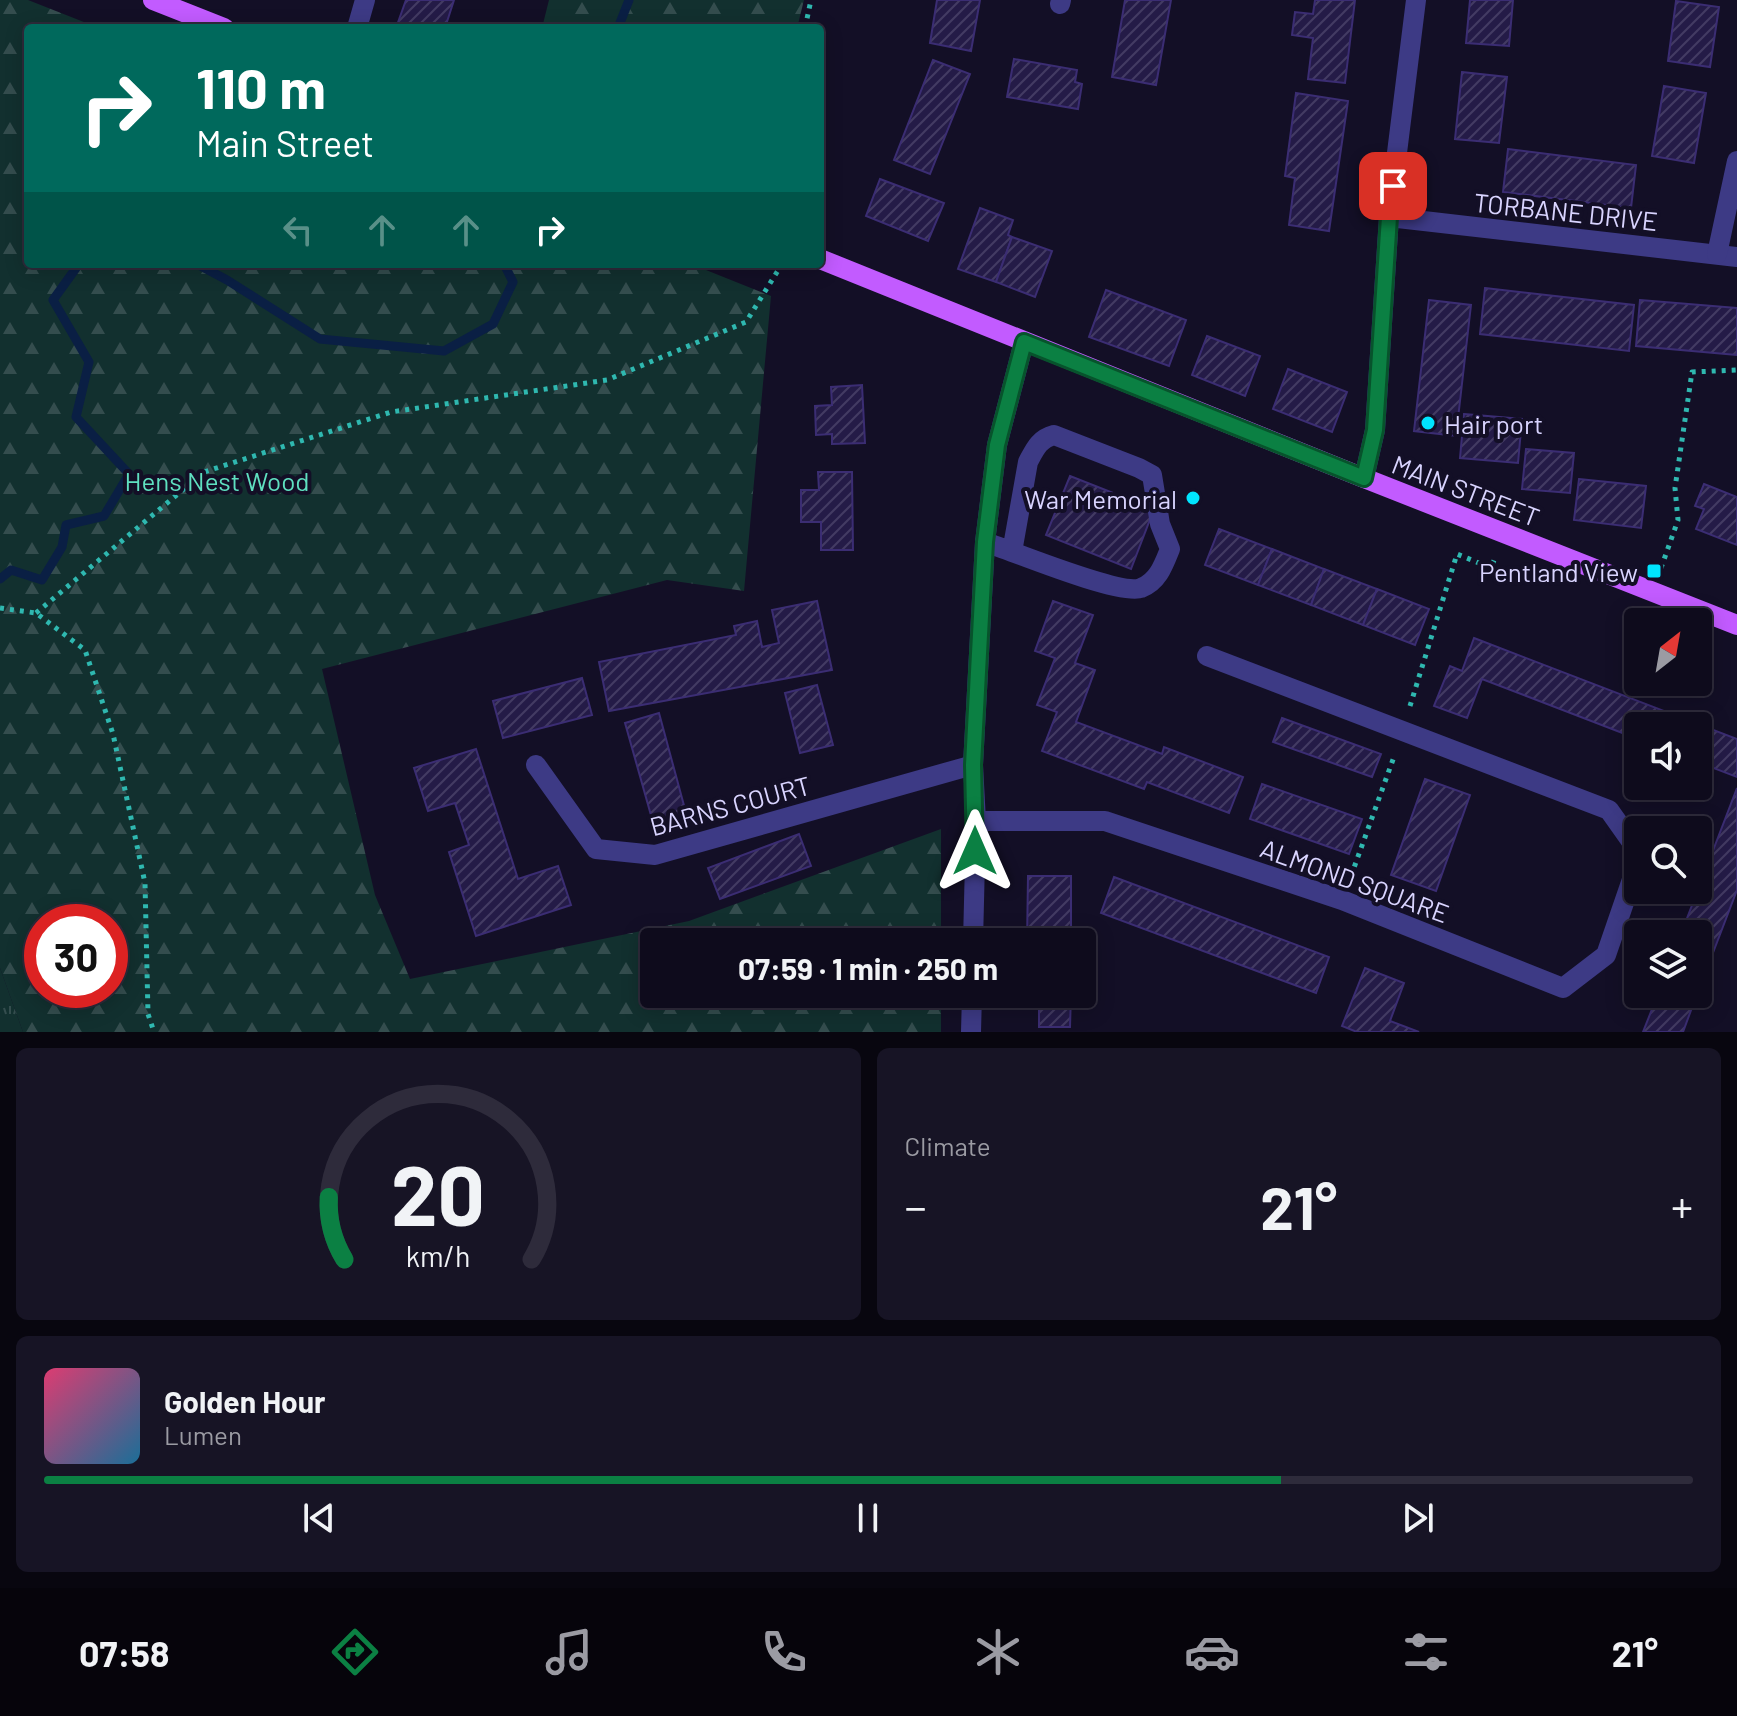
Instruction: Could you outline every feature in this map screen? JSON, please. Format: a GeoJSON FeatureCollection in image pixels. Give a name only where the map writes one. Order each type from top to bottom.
{"type":"FeatureCollection","features":[{"type":"Feature","properties":{"kind":"main road"},"geometry":{"type":"LineString","coordinates":[[153,0],[214,24]]}},
{"type":"Feature","properties":{"kind":"main road","name":"MAIN STREET"},"geometry":{"type":"LineString","coordinates":[[824,261],[1737,625]]}},
{"type":"Feature","properties":{"kind":"street"},"geometry":{"type":"LineString","coordinates":[[358,24],[365,0]]}},
{"type":"Feature","properties":{"kind":"street"},"geometry":{"type":"LineString","coordinates":[[1364,478],[1375,430],[1389,217],[1416,0]]}},
{"type":"Feature","properties":{"kind":"street"},"geometry":{"type":"LineString","coordinates":[[1727,256],[1737,161]]}},
{"type":"Feature","properties":{"kind":"street","name":"TORBANE DRIVE"},"geometry":{"type":"LineString","coordinates":[[1389,217],[1727,256]]}},
{"type":"Feature","properties":{"kind":"street"},"geometry":{"type":"LineString","coordinates":[[973,928],[976,821],[973,765],[985,542],[997,445],[1024,342]]}},
{"type":"Feature","properties":{"kind":"street"},"geometry":{"type":"LineString","coordinates":[[985,542],[1012,552],[1114,588],[1141,588],[1159,574],[1170,549],[1160,524],[1152,475],[1054,435],[1044,437],[1028,462],[1012,552]]}},
{"type":"Feature","properties":{"kind":"street"},"geometry":{"type":"LineString","coordinates":[[1207,656],[1609,810],[1624,831]]}},
{"type":"Feature","properties":{"kind":"street","name":"BARNS COURT"},"geometry":{"type":"LineString","coordinates":[[536,765],[596,849],[655,855],[973,765]]}},
{"type":"Feature","properties":{"kind":"street","name":"ALMOND SQUARE"},"geometry":{"type":"LineString","coordinates":[[976,821],[1105,821],[1342,900],[1563,988],[1606,955],[1624,903]]}},
{"type":"Feature","properties":{"kind":"street"},"geometry":{"type":"LineString","coordinates":[[971,1032],[972,1008]]}},
{"type":"Feature","properties":{"kind":"path"},"geometry":{"type":"LineString","coordinates":[[806,24],[811,0]]}},
{"type":"Feature","properties":{"kind":"path"},"geometry":{"type":"LineString","coordinates":[[36,613],[204,472],[391,412],[607,380],[746,322],[780,268]]}},
{"type":"Feature","properties":{"kind":"path"},"geometry":{"type":"LineString","coordinates":[[1652,591],[1678,520],[1675,488],[1692,372],[1737,370]]}},
{"type":"Feature","properties":{"kind":"path"},"geometry":{"type":"LineString","coordinates":[[1342,900],[1402,732],[1457,554],[1491,568],[1504,532]]}},
{"type":"Feature","properties":{"kind":"path"},"geometry":{"type":"LineString","coordinates":[[0,608],[36,613],[85,650],[113,734],[145,883],[148,1014],[154,1032]]}},
{"type":"Feature","properties":{"kind":"green space","name":"Hens Nest Wood"},"geometry":{"type":"Polygon","coordinates":[[[0,0],[28,0],[89,24],[24,24],[24,268],[701,268],[771,296],[744,591],[667,580],[322,669],[375,895],[410,979],[640,931],[640,1008],[941,1008],[941,1032],[23,1032],[0,968],[0,0]]]}},
{"type":"Feature","properties":{"kind":"green space"},"geometry":{"type":"Polygon","coordinates":[[[549,0],[804,0],[798,24],[543,24],[549,0]]]}},
{"type":"Feature","properties":{"kind":"green space","name":"Hens Nest Wood"},"geometry":{"type":"Polygon","coordinates":[[[941,829],[941,928],[655,928],[689,921],[941,829]]]}},
{"type":"Feature","properties":{"kind":"green space"},"geometry":{"type":"Polygon","coordinates":[[[0,968],[23,1032],[0,1032],[0,968]]]}},
{"type":"Feature","properties":{"kind":"building"},"geometry":{"type":"Polygon","coordinates":[[[406,0],[454,0],[446,24],[397,24],[406,0]]]}},
{"type":"Feature","properties":{"kind":"building"},"geometry":{"type":"Polygon","coordinates":[[[937,0],[980,0],[971,51],[930,43],[937,0]]]}},
{"type":"Feature","properties":{"kind":"building"},"geometry":{"type":"Polygon","coordinates":[[[1125,0],[1171,0],[1156,85],[1112,77],[1125,0]]]}},
{"type":"Feature","properties":{"kind":"building"},"geometry":{"type":"Polygon","coordinates":[[[1315,0],[1355,0],[1345,83],[1308,79],[1313,38],[1292,35],[1295,12],[1313,14],[1315,0]]]}},
{"type":"Feature","properties":{"kind":"building"},"geometry":{"type":"Polygon","coordinates":[[[1470,0],[1513,0],[1509,46],[1466,43],[1470,0]]]}},
{"type":"Feature","properties":{"kind":"building"},"geometry":{"type":"Polygon","coordinates":[[[1676,1],[1719,7],[1710,67],[1668,61],[1676,1]]]}},
{"type":"Feature","properties":{"kind":"building"},"geometry":{"type":"Polygon","coordinates":[[[1014,59],[1077,70],[1075,82],[1082,84],[1078,109],[1007,97],[1014,59]]]}},
{"type":"Feature","properties":{"kind":"building"},"geometry":{"type":"Polygon","coordinates":[[[933,60],[970,74],[930,174],[894,160],[933,60]]]}},
{"type":"Feature","properties":{"kind":"building"},"geometry":{"type":"Polygon","coordinates":[[[1462,72],[1507,77],[1499,143],[1455,139],[1462,72]]]}},
{"type":"Feature","properties":{"kind":"building"},"geometry":{"type":"Polygon","coordinates":[[[1664,86],[1706,93],[1694,163],[1652,156],[1664,86]]]}},
{"type":"Feature","properties":{"kind":"building"},"geometry":{"type":"Polygon","coordinates":[[[1296,93],[1348,101],[1329,231],[1289,225],[1295,178],[1285,176],[1296,93]]]}},
{"type":"Feature","properties":{"kind":"building"},"geometry":{"type":"Polygon","coordinates":[[[1508,149],[1636,165],[1631,208],[1503,192],[1508,149]]]}},
{"type":"Feature","properties":{"kind":"building"},"geometry":{"type":"Polygon","coordinates":[[[880,179],[944,203],[928,241],[866,216],[880,179]]]}},
{"type":"Feature","properties":{"kind":"building"},"geometry":{"type":"Polygon","coordinates":[[[980,208],[1013,220],[1008,235],[1012,237],[996,282],[958,269],[980,208]]]}},
{"type":"Feature","properties":{"kind":"building"},"geometry":{"type":"Polygon","coordinates":[[[1012,237],[1052,251],[1035,297],[996,282],[1012,237]]]}},
{"type":"Feature","properties":{"kind":"building"},"geometry":{"type":"Polygon","coordinates":[[[1485,288],[1634,305],[1629,351],[1480,334],[1485,288]]]}},
{"type":"Feature","properties":{"kind":"building"},"geometry":{"type":"Polygon","coordinates":[[[1106,290],[1186,320],[1169,366],[1089,337],[1106,290]]]}},
{"type":"Feature","properties":{"kind":"building"},"geometry":{"type":"Polygon","coordinates":[[[1429,300],[1471,305],[1456,436],[1414,431],[1429,300]]]}},
{"type":"Feature","properties":{"kind":"building"},"geometry":{"type":"Polygon","coordinates":[[[1640,300],[1737,308],[1737,355],[1636,346],[1640,300]]]}},
{"type":"Feature","properties":{"kind":"building"},"geometry":{"type":"Polygon","coordinates":[[[1207,336],[1260,356],[1245,396],[1192,375],[1207,336]]]}},
{"type":"Feature","properties":{"kind":"building"},"geometry":{"type":"Polygon","coordinates":[[[1288,369],[1347,392],[1332,432],[1273,409],[1288,369]]]}},
{"type":"Feature","properties":{"kind":"building"},"geometry":{"type":"Polygon","coordinates":[[[862,385],[865,443],[832,444],[832,434],[816,435],[815,406],[832,405],[831,387],[862,385]]]}},
{"type":"Feature","properties":{"kind":"building"},"geometry":{"type":"Polygon","coordinates":[[[1464,414],[1522,419],[1518,463],[1460,458],[1464,414]]]}},
{"type":"Feature","properties":{"kind":"building"},"geometry":{"type":"Polygon","coordinates":[[[1526,449],[1574,453],[1570,493],[1522,489],[1526,449]]]}},
{"type":"Feature","properties":{"kind":"building"},"geometry":{"type":"Polygon","coordinates":[[[818,472],[852,472],[853,550],[821,550],[821,522],[801,522],[801,490],[819,490],[818,472]]]}},
{"type":"Feature","properties":{"kind":"building"},"geometry":{"type":"Polygon","coordinates":[[[1070,476],[1154,509],[1131,569],[1046,535],[1070,476]]]}},
{"type":"Feature","properties":{"kind":"building"},"geometry":{"type":"Polygon","coordinates":[[[1579,479],[1646,486],[1641,528],[1574,520],[1579,479]]]}},
{"type":"Feature","properties":{"kind":"building"},"geometry":{"type":"Polygon","coordinates":[[[1704,484],[1737,497],[1737,545],[1696,529],[1704,509],[1695,506],[1704,484]]]}},
{"type":"Feature","properties":{"kind":"building"},"geometry":{"type":"Polygon","coordinates":[[[1219,529],[1272,549],[1258,585],[1205,565],[1219,529]]]}},
{"type":"Feature","properties":{"kind":"building"},"geometry":{"type":"Polygon","coordinates":[[[1272,549],[1324,569],[1311,605],[1258,585],[1272,549]]]}},
{"type":"Feature","properties":{"kind":"building"},"geometry":{"type":"Polygon","coordinates":[[[1324,569],[1377,589],[1363,625],[1311,605],[1324,569]]]}},
{"type":"Feature","properties":{"kind":"building"},"geometry":{"type":"Polygon","coordinates":[[[1377,589],[1429,609],[1415,645],[1363,625],[1377,589]]]}},
{"type":"Feature","properties":{"kind":"building"},"geometry":{"type":"Polygon","coordinates":[[[817,601],[832,670],[609,711],[599,662],[736,635],[734,626],[757,621],[762,647],[779,643],[772,610],[817,601]]]}},
{"type":"Feature","properties":{"kind":"building"},"geometry":{"type":"Polygon","coordinates":[[[1053,601],[1093,615],[1075,663],[1095,670],[1076,722],[1162,754],[1164,747],[1243,777],[1229,813],[1147,782],[1144,789],[1042,751],[1057,712],[1037,705],[1055,658],[1035,651],[1053,601]]]}},
{"type":"Feature","properties":{"kind":"building"},"geometry":{"type":"Polygon","coordinates":[[[1474,638],[1667,712],[1624,712],[1624,734],[1482,679],[1467,718],[1434,706],[1450,666],[1462,671],[1474,638]]]}},
{"type":"Feature","properties":{"kind":"building"},"geometry":{"type":"Polygon","coordinates":[[[582,678],[592,715],[503,738],[493,701],[582,678]]]}},
{"type":"Feature","properties":{"kind":"building"},"geometry":{"type":"Polygon","coordinates":[[[817,685],[833,745],[800,753],[785,693],[817,685]]]}},
{"type":"Feature","properties":{"kind":"building"},"geometry":{"type":"Polygon","coordinates":[[[659,713],[689,824],[656,833],[625,723],[659,713]]]}},
{"type":"Feature","properties":{"kind":"building"},"geometry":{"type":"Polygon","coordinates":[[[1282,718],[1381,754],[1372,777],[1273,742],[1282,718]]]}},
{"type":"Feature","properties":{"kind":"building"},"geometry":{"type":"Polygon","coordinates":[[[1712,729],[1737,739],[1737,777],[1712,767],[1712,729]]]}},
{"type":"Feature","properties":{"kind":"building"},"geometry":{"type":"Polygon","coordinates":[[[476,749],[518,879],[558,866],[571,905],[476,936],[449,852],[469,845],[455,803],[428,811],[414,768],[476,749]]]}},
{"type":"Feature","properties":{"kind":"building"},"geometry":{"type":"Polygon","coordinates":[[[1425,779],[1470,795],[1436,891],[1391,875],[1425,779]]]}},
{"type":"Feature","properties":{"kind":"building"},"geometry":{"type":"Polygon","coordinates":[[[1262,784],[1362,819],[1349,854],[1250,819],[1262,784]]]}},
{"type":"Feature","properties":{"kind":"building"},"geometry":{"type":"Polygon","coordinates":[[[1737,788],[1737,890],[1712,955],[1712,920],[1686,920],[1693,904],[1712,904],[1712,853],[1737,788]]]}},
{"type":"Feature","properties":{"kind":"building"},"geometry":{"type":"Polygon","coordinates":[[[799,834],[811,866],[720,899],[708,868],[799,834]]]}},
{"type":"Feature","properties":{"kind":"building"},"geometry":{"type":"Polygon","coordinates":[[[1028,876],[1071,876],[1071,928],[1027,928],[1028,876]]]}},
{"type":"Feature","properties":{"kind":"building"},"geometry":{"type":"Polygon","coordinates":[[[1114,877],[1329,957],[1316,993],[1101,913],[1114,877]]]}},
{"type":"Feature","properties":{"kind":"building"},"geometry":{"type":"Polygon","coordinates":[[[1365,968],[1404,983],[1390,1021],[1419,1032],[1357,1032],[1342,1026],[1365,968]]]}},
{"type":"Feature","properties":{"kind":"building"},"geometry":{"type":"Polygon","coordinates":[[[1039,1008],[1071,1008],[1070,1027],[1039,1027],[1039,1008]]]}},
{"type":"Feature","properties":{"kind":"building"},"geometry":{"type":"Polygon","coordinates":[[[1652,1008],[1692,1008],[1683,1032],[1643,1032],[1652,1008]]]}},
{"type":"Feature","properties":{"kind":"waterway"},"geometry":{"type":"LineString","coordinates":[[620,24],[629,0]]}},
{"type":"Feature","properties":{"kind":"waterway"},"geometry":{"type":"LineString","coordinates":[[0,579],[11,570],[42,580],[62,547],[66,525],[104,516],[129,474],[76,417],[89,362],[53,300],[76,268]]}},
{"type":"Feature","properties":{"kind":"waterway"},"geometry":{"type":"LineString","coordinates":[[204,268],[320,339],[444,351],[493,324],[513,282],[506,268]]}},
{"type":"Feature","properties":{"kind":"place","name":"Hair port"},"geometry":{"type":"Point","coordinates":[1428,423]}},
{"type":"Feature","properties":{"kind":"place","name":"War Memorial"},"geometry":{"type":"Point","coordinates":[1193,498]}},
{"type":"Feature","properties":{"kind":"place","name":"Pentland View"},"geometry":{"type":"Point","coordinates":[1654,571]}},
{"type":"Feature","properties":{"kind":"route"},"geometry":{"type":"LineString","coordinates":[[975,851],[973,765],[985,542],[997,445],[1024,342],[1364,478],[1375,430],[1393,186]]}}]}
